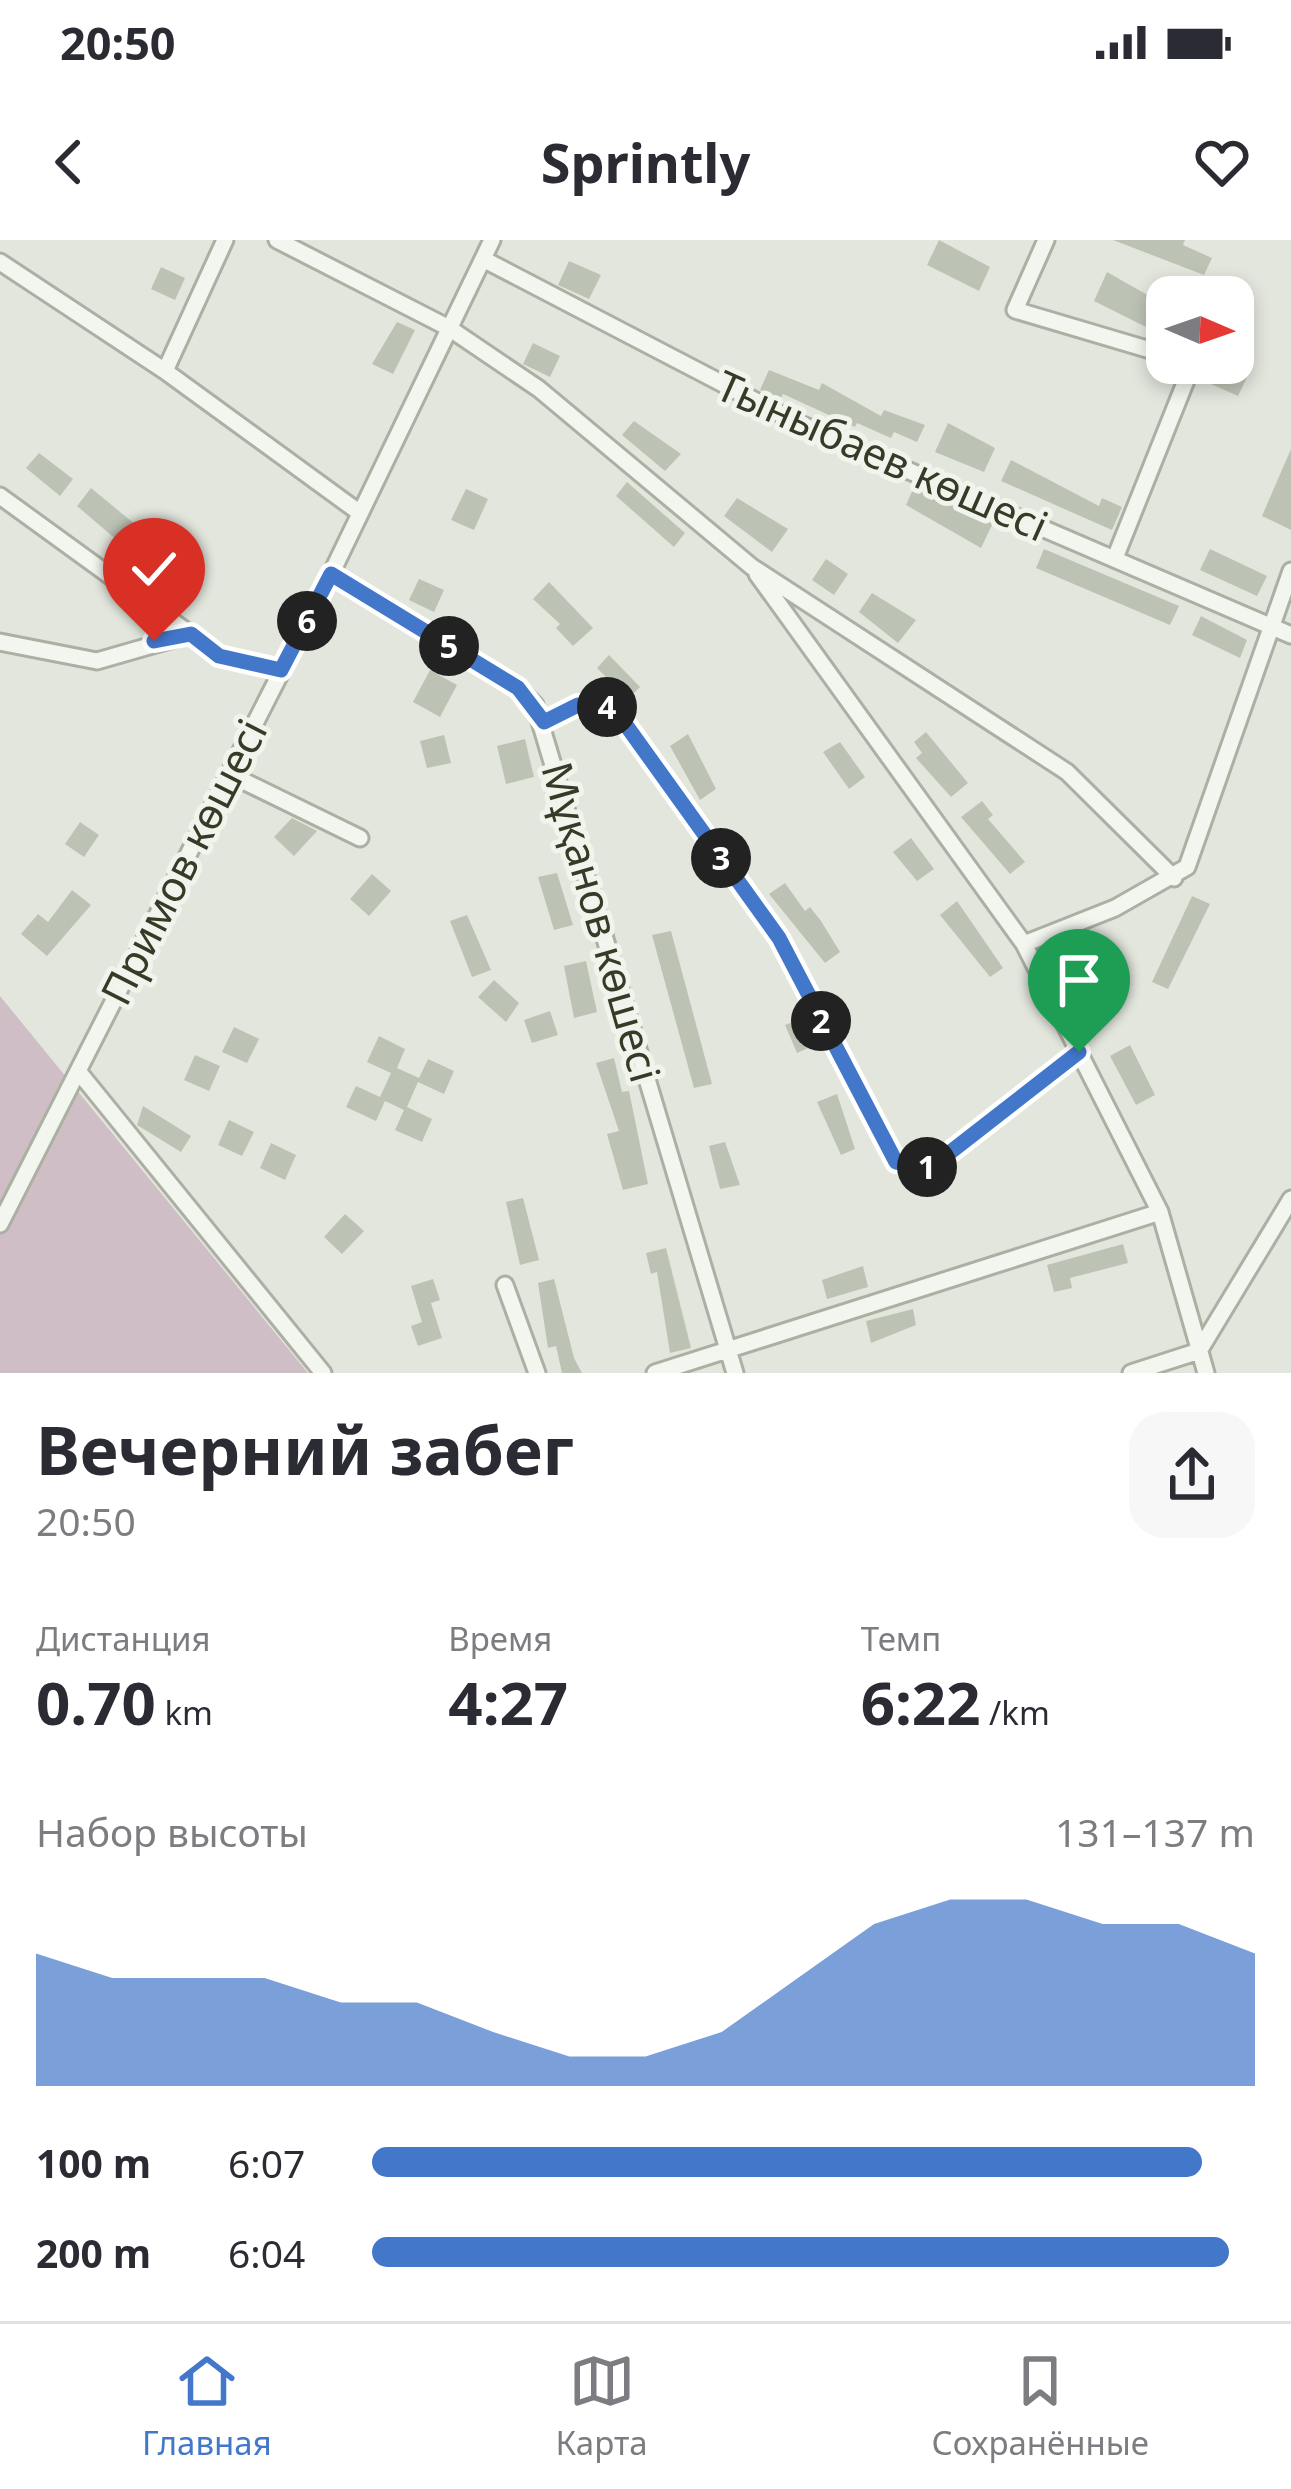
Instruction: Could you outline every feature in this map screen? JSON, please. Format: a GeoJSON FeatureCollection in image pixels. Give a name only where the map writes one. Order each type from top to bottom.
{"type":"FeatureCollection","features":[{"type":"Feature","properties":{"kind":"street"},"geometry":{"type":"LineString","coordinates":[[165,371],[225,240]]}},
{"type":"Feature","properties":{"kind":"street"},"geometry":{"type":"LineString","coordinates":[[277,240],[449,328],[539,389],[752,567],[1067,772],[1174,878]]}},
{"type":"Feature","properties":{"kind":"street","name":"Примов көшесі"},"geometry":{"type":"LineString","coordinates":[[0,1224],[331,574],[492,240]]}},
{"type":"Feature","properties":{"kind":"street"},"geometry":{"type":"LineString","coordinates":[[1046,240],[1015,310],[1146,349]]}},
{"type":"Feature","properties":{"kind":"street","name":"Тыныбаев көшесі"},"geometry":{"type":"LineString","coordinates":[[483,259],[716,385],[1291,635]]}},
{"type":"Feature","properties":{"kind":"street"},"geometry":{"type":"LineString","coordinates":[[0,262],[165,371],[360,513]]}},
{"type":"Feature","properties":{"kind":"street"},"geometry":{"type":"LineString","coordinates":[[1115,558],[1189,384]]}},
{"type":"Feature","properties":{"kind":"street"},"geometry":{"type":"LineString","coordinates":[[0,496],[219,656],[281,670]]}},
{"type":"Feature","properties":{"kind":"street"},"geometry":{"type":"LineString","coordinates":[[752,567],[1024,944],[1160,1212],[1206,1373]]}},
{"type":"Feature","properties":{"kind":"street"},"geometry":{"type":"LineString","coordinates":[[1024,944],[1174,878],[1187,866],[1291,571]]}},
{"type":"Feature","properties":{"kind":"street","name":"Мұқанов көшесі"},"geometry":{"type":"LineString","coordinates":[[331,574],[518,688],[544,722],[553,768],[735,1373]]}},
{"type":"Feature","properties":{"kind":"street"},"geometry":{"type":"LineString","coordinates":[[0,642],[97,661],[191,634]]}},
{"type":"Feature","properties":{"kind":"street"},"geometry":{"type":"LineString","coordinates":[[544,722],[578,705],[613,707],[779,938],[896,1162],[930,1168],[1079,1052]]}},
{"type":"Feature","properties":{"kind":"street"},"geometry":{"type":"LineString","coordinates":[[229,774],[360,838]]}},
{"type":"Feature","properties":{"kind":"street"},"geometry":{"type":"LineString","coordinates":[[78,1071],[323,1373]]}},
{"type":"Feature","properties":{"kind":"street"},"geometry":{"type":"LineString","coordinates":[[1131,1373],[1198,1351],[1291,1199]]}},
{"type":"Feature","properties":{"kind":"street"},"geometry":{"type":"LineString","coordinates":[[655,1373],[1160,1212]]}},
{"type":"Feature","properties":{"kind":"street"},"geometry":{"type":"LineString","coordinates":[[506,1285],[537,1373]]}},
{"type":"Feature","properties":{"kind":"shaded area"},"geometry":{"type":"Polygon","coordinates":[[[0,996],[308,1373],[0,1373],[0,996]]]}},
{"type":"Feature","properties":{"kind":"building"},"geometry":{"type":"Polygon","coordinates":[[[939,240],[990,267],[979,291],[927,265],[939,240]]]}},
{"type":"Feature","properties":{"kind":"building"},"geometry":{"type":"Polygon","coordinates":[[[1113,240],[1185,240],[1183,245],[1212,258],[1204,275],[1113,240]]]}},
{"type":"Feature","properties":{"kind":"building"},"geometry":{"type":"Polygon","coordinates":[[[569,261],[601,275],[589,299],[558,285],[569,261]]]}},
{"type":"Feature","properties":{"kind":"building"},"geometry":{"type":"Polygon","coordinates":[[[161,267],[185,278],[175,300],[151,289],[161,267]]]}},
{"type":"Feature","properties":{"kind":"building"},"geometry":{"type":"Polygon","coordinates":[[[1107,272],[1146,294],[1146,327],[1094,301],[1107,272]]]}},
{"type":"Feature","properties":{"kind":"building"},"geometry":{"type":"Polygon","coordinates":[[[397,322],[415,330],[393,374],[372,364],[397,322]]]}},
{"type":"Feature","properties":{"kind":"building"},"geometry":{"type":"Polygon","coordinates":[[[533,343],[560,356],[550,377],[523,364],[533,343]]]}},
{"type":"Feature","properties":{"kind":"building"},"geometry":{"type":"Polygon","coordinates":[[[769,370],[819,390],[822,383],[881,416],[884,410],[925,425],[917,442],[894,432],[891,438],[857,423],[855,427],[783,394],[781,399],[760,390],[769,370]]]}},
{"type":"Feature","properties":{"kind":"building"},"geometry":{"type":"Polygon","coordinates":[[[1211,384],[1244,384],[1238,396],[1211,384]]]}},
{"type":"Feature","properties":{"kind":"building"},"geometry":{"type":"Polygon","coordinates":[[[634,421],[681,454],[665,471],[622,435],[634,421]]]}},
{"type":"Feature","properties":{"kind":"building"},"geometry":{"type":"Polygon","coordinates":[[[948,423],[995,448],[984,472],[935,452],[948,423]]]}},
{"type":"Feature","properties":{"kind":"building"},"geometry":{"type":"Polygon","coordinates":[[[1291,449],[1291,530],[1262,516],[1291,449]]]}},
{"type":"Feature","properties":{"kind":"building"},"geometry":{"type":"Polygon","coordinates":[[[39,453],[73,479],[60,496],[26,468],[39,453]]]}},
{"type":"Feature","properties":{"kind":"building"},"geometry":{"type":"Polygon","coordinates":[[[1011,460],[1099,506],[1102,498],[1122,507],[1112,530],[1001,481],[1011,460]]]}},
{"type":"Feature","properties":{"kind":"building"},"geometry":{"type":"Polygon","coordinates":[[[627,482],[685,533],[674,547],[616,496],[627,482]]]}},
{"type":"Feature","properties":{"kind":"building"},"geometry":{"type":"Polygon","coordinates":[[[914,487],[993,523],[981,548],[906,505],[914,487]]]}},
{"type":"Feature","properties":{"kind":"building"},"geometry":{"type":"Polygon","coordinates":[[[91,488],[182,563],[166,582],[77,506],[91,488]]]}},
{"type":"Feature","properties":{"kind":"building"},"geometry":{"type":"Polygon","coordinates":[[[466,489],[488,499],[474,530],[451,520],[466,489]]]}},
{"type":"Feature","properties":{"kind":"building"},"geometry":{"type":"Polygon","coordinates":[[[737,498],[788,529],[772,552],[724,516],[737,498]]]}},
{"type":"Feature","properties":{"kind":"building"},"geometry":{"type":"Polygon","coordinates":[[[1044,549],[1179,606],[1170,625],[1036,568],[1044,549]]]}},
{"type":"Feature","properties":{"kind":"building"},"geometry":{"type":"Polygon","coordinates":[[[1210,549],[1267,576],[1257,596],[1200,570],[1210,549]]]}},
{"type":"Feature","properties":{"kind":"building"},"geometry":{"type":"Polygon","coordinates":[[[826,559],[848,574],[834,595],[812,580],[826,559]]]}},
{"type":"Feature","properties":{"kind":"building"},"geometry":{"type":"Polygon","coordinates":[[[419,579],[444,590],[434,612],[409,600],[419,579]]]}},
{"type":"Feature","properties":{"kind":"building"},"geometry":{"type":"Polygon","coordinates":[[[549,582],[593,628],[573,646],[556,628],[560,624],[533,599],[549,582]]]}},
{"type":"Feature","properties":{"kind":"building"},"geometry":{"type":"Polygon","coordinates":[[[872,593],[916,620],[898,643],[859,612],[872,593]]]}},
{"type":"Feature","properties":{"kind":"building"},"geometry":{"type":"Polygon","coordinates":[[[1201,616],[1247,640],[1240,658],[1192,635],[1201,616]]]}},
{"type":"Feature","properties":{"kind":"building"},"geometry":{"type":"Polygon","coordinates":[[[609,655],[640,687],[628,699],[597,668],[609,655]]]}},
{"type":"Feature","properties":{"kind":"building"},"geometry":{"type":"Polygon","coordinates":[[[430,670],[457,685],[440,717],[413,702],[430,670]]]}},
{"type":"Feature","properties":{"kind":"building"},"geometry":{"type":"Polygon","coordinates":[[[926,732],[968,783],[951,797],[916,758],[922,753],[914,742],[926,732]]]}},
{"type":"Feature","properties":{"kind":"building"},"geometry":{"type":"Polygon","coordinates":[[[688,734],[716,789],[700,800],[670,746],[688,734]]]}},
{"type":"Feature","properties":{"kind":"building"},"geometry":{"type":"Polygon","coordinates":[[[444,735],[451,763],[427,768],[420,741],[444,735]]]}},
{"type":"Feature","properties":{"kind":"building"},"geometry":{"type":"Polygon","coordinates":[[[525,739],[534,777],[506,784],[497,746],[525,739]]]}},
{"type":"Feature","properties":{"kind":"building"},"geometry":{"type":"Polygon","coordinates":[[[840,742],[865,777],[849,789],[823,752],[840,742]]]}},
{"type":"Feature","properties":{"kind":"building"},"geometry":{"type":"Polygon","coordinates":[[[982,801],[993,815],[988,819],[1025,862],[1010,874],[961,817],[982,801]]]}},
{"type":"Feature","properties":{"kind":"building"},"geometry":{"type":"Polygon","coordinates":[[[292,818],[317,831],[294,856],[274,837],[292,818]]]}},
{"type":"Feature","properties":{"kind":"building"},"geometry":{"type":"Polygon","coordinates":[[[80,822],[99,835],[84,857],[65,844],[80,822]]]}},
{"type":"Feature","properties":{"kind":"building"},"geometry":{"type":"Polygon","coordinates":[[[911,838],[934,869],[917,881],[893,852],[911,838]]]}},
{"type":"Feature","properties":{"kind":"building"},"geometry":{"type":"Polygon","coordinates":[[[557,873],[573,925],[554,930],[538,877],[557,873]]]}},
{"type":"Feature","properties":{"kind":"building"},"geometry":{"type":"Polygon","coordinates":[[[372,874],[391,891],[369,916],[350,899],[372,874]]]}},
{"type":"Feature","properties":{"kind":"building"},"geometry":{"type":"Polygon","coordinates":[[[785,883],[805,911],[810,907],[840,952],[825,963],[769,894],[785,883]]]}},
{"type":"Feature","properties":{"kind":"building"},"geometry":{"type":"Polygon","coordinates":[[[72,890],[91,905],[47,956],[21,934],[38,914],[48,922],[72,890]]]}},
{"type":"Feature","properties":{"kind":"building"},"geometry":{"type":"Polygon","coordinates":[[[1192,896],[1210,904],[1168,989],[1152,982],[1192,896]]]}},
{"type":"Feature","properties":{"kind":"building"},"geometry":{"type":"Polygon","coordinates":[[[957,901],[1003,968],[990,977],[940,915],[957,901]]]}},
{"type":"Feature","properties":{"kind":"building"},"geometry":{"type":"Polygon","coordinates":[[[467,915],[491,970],[472,977],[450,921],[467,915]]]}},
{"type":"Feature","properties":{"kind":"building"},"geometry":{"type":"Polygon","coordinates":[[[671,931],[712,1084],[694,1088],[652,935],[671,931]]]}},
{"type":"Feature","properties":{"kind":"building"},"geometry":{"type":"Polygon","coordinates":[[[586,961],[597,1012],[574,1018],[564,966],[586,961]]]}},
{"type":"Feature","properties":{"kind":"building"},"geometry":{"type":"Polygon","coordinates":[[[494,980],[519,1003],[506,1022],[478,997],[494,980]]]}},
{"type":"Feature","properties":{"kind":"building"},"geometry":{"type":"Polygon","coordinates":[[[550,1011],[558,1035],[532,1043],[524,1020],[550,1011]]]}},
{"type":"Feature","properties":{"kind":"building"},"geometry":{"type":"Polygon","coordinates":[[[806,1017],[817,1044],[797,1053],[785,1025],[806,1017]]]}},
{"type":"Feature","properties":{"kind":"building"},"geometry":{"type":"Polygon","coordinates":[[[234,1027],[259,1039],[247,1063],[222,1052],[234,1027]]]}},
{"type":"Feature","properties":{"kind":"building"},"geometry":{"type":"Polygon","coordinates":[[[379,1036],[405,1049],[397,1068],[419,1078],[428,1059],[454,1071],[444,1094],[418,1082],[407,1107],[432,1119],[422,1142],[395,1130],[404,1110],[385,1101],[376,1121],[346,1107],[356,1086],[380,1097],[391,1073],[367,1062],[379,1036]]]}},
{"type":"Feature","properties":{"kind":"building"},"geometry":{"type":"Polygon","coordinates":[[[1130,1045],[1155,1095],[1136,1105],[1110,1056],[1130,1045]]]}},
{"type":"Feature","properties":{"kind":"building"},"geometry":{"type":"Polygon","coordinates":[[[195,1055],[220,1066],[209,1091],[184,1080],[195,1055]]]}},
{"type":"Feature","properties":{"kind":"building"},"geometry":{"type":"Polygon","coordinates":[[[614,1058],[622,1092],[629,1091],[648,1184],[623,1190],[607,1134],[619,1131],[596,1063],[614,1058]]]}},
{"type":"Feature","properties":{"kind":"building"},"geometry":{"type":"Polygon","coordinates":[[[837,1094],[855,1149],[841,1155],[817,1102],[837,1094]]]}},
{"type":"Feature","properties":{"kind":"building"},"geometry":{"type":"Polygon","coordinates":[[[143,1106],[191,1136],[181,1152],[137,1125],[143,1106]]]}},
{"type":"Feature","properties":{"kind":"building"},"geometry":{"type":"Polygon","coordinates":[[[229,1120],[254,1132],[242,1156],[218,1145],[229,1120]]]}},
{"type":"Feature","properties":{"kind":"building"},"geometry":{"type":"Polygon","coordinates":[[[725,1142],[740,1185],[720,1189],[709,1146],[725,1142]]]}},
{"type":"Feature","properties":{"kind":"building"},"geometry":{"type":"Polygon","coordinates":[[[271,1143],[296,1155],[285,1180],[260,1168],[271,1143]]]}},
{"type":"Feature","properties":{"kind":"building"},"geometry":{"type":"Polygon","coordinates":[[[523,1198],[539,1260],[520,1265],[506,1202],[523,1198]]]}},
{"type":"Feature","properties":{"kind":"building"},"geometry":{"type":"Polygon","coordinates":[[[345,1214],[364,1231],[342,1254],[324,1237],[345,1214]]]}},
{"type":"Feature","properties":{"kind":"building"},"geometry":{"type":"Polygon","coordinates":[[[1123,1244],[1128,1263],[1070,1278],[1072,1288],[1054,1292],[1047,1265],[1123,1244]]]}},
{"type":"Feature","properties":{"kind":"building"},"geometry":{"type":"Polygon","coordinates":[[[666,1248],[691,1348],[670,1353],[657,1272],[651,1274],[646,1253],[666,1248]]]}},
{"type":"Feature","properties":{"kind":"building"},"geometry":{"type":"Polygon","coordinates":[[[863,1266],[868,1287],[827,1299],[822,1280],[863,1266]]]}},
{"type":"Feature","properties":{"kind":"building"},"geometry":{"type":"Polygon","coordinates":[[[433,1279],[440,1300],[431,1303],[442,1338],[418,1346],[411,1326],[422,1322],[411,1286],[433,1279]]]}},
{"type":"Feature","properties":{"kind":"building"},"geometry":{"type":"Polygon","coordinates":[[[554,1279],[582,1373],[562,1373],[556,1346],[548,1348],[538,1283],[554,1279]]]}},
{"type":"Feature","properties":{"kind":"building"},"geometry":{"type":"Polygon","coordinates":[[[913,1309],[916,1325],[871,1343],[866,1321],[913,1309]]]}},
{"type":"Feature","properties":{"kind":"route"},"geometry":{"type":"LineString","coordinates":[[154,641],[191,634],[219,656],[281,670],[331,574],[518,688],[544,722],[578,705],[613,707],[779,938],[896,1162],[930,1168],[1079,1052]]}}]}
